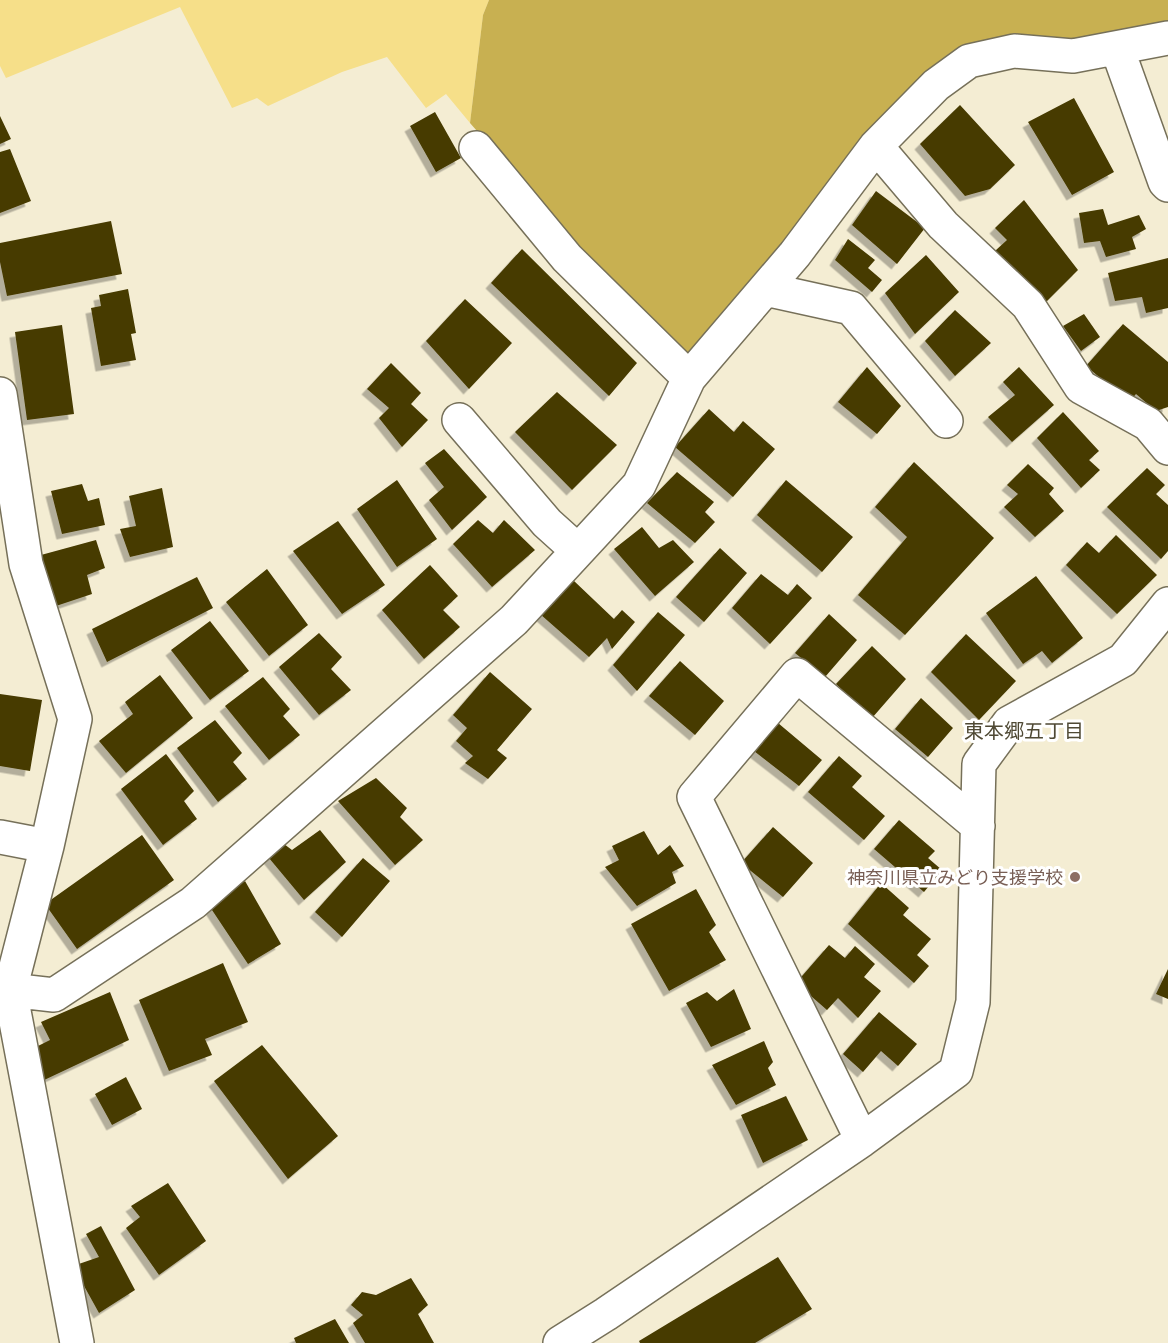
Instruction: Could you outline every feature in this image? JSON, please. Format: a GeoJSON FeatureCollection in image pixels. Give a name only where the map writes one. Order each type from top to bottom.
{"type":"FeatureCollection","features":[{"type":"Feature","properties":{"kind":"street"},"geometry":{"type":"LineString","coordinates":[[10,990],[54,995],[193,903],[514,620],[639,485],[689,378],[795,254],[876,146],[936,85],[969,61],[1014,51],[1073,56],[1168,38]]}},
{"type":"Feature","properties":{"kind":"street"},"geometry":{"type":"LineString","coordinates":[[1117,48],[1168,185]]}},
{"type":"Feature","properties":{"kind":"street"},"geometry":{"type":"LineString","coordinates":[[876,146],[943,225],[1028,305],[1081,387],[1148,424],[1168,448]]}},
{"type":"Feature","properties":{"kind":"street"},"geometry":{"type":"LineString","coordinates":[[476,148],[567,258],[689,378]]}},
{"type":"Feature","properties":{"kind":"street"},"geometry":{"type":"LineString","coordinates":[[765,289],[851,308],[946,421]]}},
{"type":"Feature","properties":{"kind":"street"},"geometry":{"type":"LineString","coordinates":[[0,394],[26,564],[75,719],[47,846],[10,990],[77,1343]]}},
{"type":"Feature","properties":{"kind":"street"},"geometry":{"type":"LineString","coordinates":[[459,420],[547,523],[578,551]]}},
{"type":"Feature","properties":{"kind":"street"},"geometry":{"type":"LineString","coordinates":[[560,1343],[862,1140],[956,1071],[973,1002],[979,764],[1009,723],[1123,660],[1168,604]]}},
{"type":"Feature","properties":{"kind":"street"},"geometry":{"type":"LineString","coordinates":[[862,1140],[694,797],[797,675],[978,826]]}},
{"type":"Feature","properties":{"kind":"street"},"geometry":{"type":"LineString","coordinates":[[0,837],[47,846]]}},
{"type":"Feature","properties":{"kind":"shaded area"},"geometry":{"type":"Polygon","coordinates":[[[0,0],[489,0],[483,15],[470,123],[446,94],[426,108],[387,57],[342,72],[268,106],[257,98],[232,108],[180,7],[6,78],[0,66],[0,0]]]}},
{"type":"Feature","properties":{"kind":"shaded area"},"geometry":{"type":"Polygon","coordinates":[[[489,0],[1168,0],[1168,26],[1088,40],[969,46],[793,233],[687,355],[597,268],[470,123],[483,15],[489,0]]]}},
{"type":"Feature","properties":{"kind":"building"},"geometry":{"type":"Polygon","coordinates":[[[1074,98],[1114,172],[1072,195],[1028,122],[1074,98]]]}},
{"type":"Feature","properties":{"kind":"building"},"geometry":{"type":"Polygon","coordinates":[[[960,105],[1015,165],[990,189],[965,196],[920,144],[960,105]]]}},
{"type":"Feature","properties":{"kind":"building"},"geometry":{"type":"Polygon","coordinates":[[[435,112],[461,158],[436,172],[410,126],[435,112]]]}},
{"type":"Feature","properties":{"kind":"building"},"geometry":{"type":"Polygon","coordinates":[[[0,116],[11,139],[0,144],[0,116]]]}},
{"type":"Feature","properties":{"kind":"building"},"geometry":{"type":"Polygon","coordinates":[[[10,149],[31,201],[0,213],[0,152],[10,149]]]}},
{"type":"Feature","properties":{"kind":"building"},"geometry":{"type":"Polygon","coordinates":[[[876,191],[925,228],[897,264],[852,225],[876,191]]]}},
{"type":"Feature","properties":{"kind":"building"},"geometry":{"type":"Polygon","coordinates":[[[1024,200],[1078,270],[1043,305],[995,251],[1007,240],[995,228],[1024,200]]]}},
{"type":"Feature","properties":{"kind":"building"},"geometry":{"type":"Polygon","coordinates":[[[1103,209],[1108,225],[1139,215],[1146,229],[1132,237],[1136,249],[1106,257],[1100,241],[1084,243],[1079,213],[1103,209]]]}},
{"type":"Feature","properties":{"kind":"building"},"geometry":{"type":"Polygon","coordinates":[[[111,221],[122,274],[7,296],[0,262],[0,243],[111,221]]]}},
{"type":"Feature","properties":{"kind":"building"},"geometry":{"type":"Polygon","coordinates":[[[848,239],[875,260],[868,268],[882,280],[872,292],[835,260],[848,239]]]}},
{"type":"Feature","properties":{"kind":"building"},"geometry":{"type":"Polygon","coordinates":[[[522,249],[637,363],[609,396],[491,283],[522,249]]]}},
{"type":"Feature","properties":{"kind":"building"},"geometry":{"type":"Polygon","coordinates":[[[926,255],[959,292],[915,334],[885,293],[926,255]]]}},
{"type":"Feature","properties":{"kind":"building"},"geometry":{"type":"Polygon","coordinates":[[[1168,258],[1168,308],[1146,313],[1142,297],[1115,301],[1108,273],[1168,258]]]}},
{"type":"Feature","properties":{"kind":"building"},"geometry":{"type":"Polygon","coordinates":[[[128,289],[136,333],[131,334],[136,360],[101,366],[91,308],[101,306],[99,295],[128,289]]]}},
{"type":"Feature","properties":{"kind":"building"},"geometry":{"type":"Polygon","coordinates":[[[465,299],[512,343],[469,389],[426,341],[465,299]]]}},
{"type":"Feature","properties":{"kind":"building"},"geometry":{"type":"Polygon","coordinates":[[[955,310],[991,343],[955,376],[925,341],[955,310]]]}},
{"type":"Feature","properties":{"kind":"building"},"geometry":{"type":"Polygon","coordinates":[[[1084,314],[1100,337],[1081,351],[1063,326],[1084,314]]]}},
{"type":"Feature","properties":{"kind":"building"},"geometry":{"type":"Polygon","coordinates":[[[1123,324],[1168,362],[1168,407],[1156,411],[1136,394],[1129,402],[1086,366],[1123,324]]]}},
{"type":"Feature","properties":{"kind":"building"},"geometry":{"type":"Polygon","coordinates":[[[62,325],[74,414],[27,420],[15,332],[62,325]]]}},
{"type":"Feature","properties":{"kind":"building"},"geometry":{"type":"Polygon","coordinates":[[[391,363],[421,393],[411,404],[428,420],[402,447],[379,418],[389,408],[367,389],[391,363]]]}},
{"type":"Feature","properties":{"kind":"building"},"geometry":{"type":"Polygon","coordinates":[[[867,367],[901,406],[877,434],[838,402],[867,367]]]}},
{"type":"Feature","properties":{"kind":"building"},"geometry":{"type":"Polygon","coordinates":[[[1019,367],[1054,405],[1012,442],[988,417],[1015,395],[1003,382],[1019,367]]]}},
{"type":"Feature","properties":{"kind":"building"},"geometry":{"type":"Polygon","coordinates":[[[557,392],[617,445],[572,490],[515,432],[557,392]]]}},
{"type":"Feature","properties":{"kind":"building"},"geometry":{"type":"Polygon","coordinates":[[[709,409],[734,432],[743,421],[775,449],[733,497],[675,447],[709,409]]]}},
{"type":"Feature","properties":{"kind":"building"},"geometry":{"type":"Polygon","coordinates":[[[1063,412],[1099,451],[1089,460],[1100,470],[1081,488],[1037,438],[1063,412]]]}},
{"type":"Feature","properties":{"kind":"building"},"geometry":{"type":"Polygon","coordinates":[[[444,449],[487,497],[452,530],[429,500],[444,487],[425,463],[444,449]]]}},
{"type":"Feature","properties":{"kind":"building"},"geometry":{"type":"Polygon","coordinates":[[[914,462],[994,538],[905,635],[858,595],[907,537],[875,507],[914,462]]]}},
{"type":"Feature","properties":{"kind":"building"},"geometry":{"type":"Polygon","coordinates":[[[1028,464],[1054,488],[1049,494],[1064,511],[1035,537],[1004,507],[1018,494],[1007,485],[1028,464]]]}},
{"type":"Feature","properties":{"kind":"building"},"geometry":{"type":"Polygon","coordinates":[[[1147,468],[1165,485],[1156,494],[1168,505],[1168,551],[1161,559],[1107,507],[1147,468]]]}},
{"type":"Feature","properties":{"kind":"building"},"geometry":{"type":"Polygon","coordinates":[[[677,472],[714,502],[705,512],[715,522],[695,543],[647,503],[677,472]]]}},
{"type":"Feature","properties":{"kind":"building"},"geometry":{"type":"Polygon","coordinates":[[[397,480],[437,539],[397,567],[357,509],[397,480]]]}},
{"type":"Feature","properties":{"kind":"building"},"geometry":{"type":"Polygon","coordinates":[[[786,480],[853,537],[822,572],[757,515],[786,480]]]}},
{"type":"Feature","properties":{"kind":"building"},"geometry":{"type":"Polygon","coordinates":[[[82,484],[88,501],[99,498],[105,525],[62,534],[51,491],[82,484]]]}},
{"type":"Feature","properties":{"kind":"building"},"geometry":{"type":"Polygon","coordinates":[[[162,488],[173,547],[130,557],[120,529],[136,526],[129,496],[162,488]]]}},
{"type":"Feature","properties":{"kind":"building"},"geometry":{"type":"Polygon","coordinates":[[[478,520],[493,533],[504,520],[535,550],[492,587],[453,544],[478,520]]]}},
{"type":"Feature","properties":{"kind":"building"},"geometry":{"type":"Polygon","coordinates":[[[338,521],[385,585],[342,614],[293,551],[338,521]]]}},
{"type":"Feature","properties":{"kind":"building"},"geometry":{"type":"Polygon","coordinates":[[[642,527],[659,548],[673,540],[694,562],[655,596],[614,549],[642,527]]]}},
{"type":"Feature","properties":{"kind":"building"},"geometry":{"type":"Polygon","coordinates":[[[1116,535],[1157,575],[1117,614],[1066,565],[1087,542],[1099,553],[1116,535]]]}},
{"type":"Feature","properties":{"kind":"building"},"geometry":{"type":"Polygon","coordinates":[[[96,540],[105,568],[87,575],[92,594],[53,607],[41,555],[96,540]]]}},
{"type":"Feature","properties":{"kind":"building"},"geometry":{"type":"Polygon","coordinates":[[[720,548],[747,573],[704,622],[676,597],[720,548]]]}},
{"type":"Feature","properties":{"kind":"building"},"geometry":{"type":"Polygon","coordinates":[[[430,565],[458,596],[443,610],[460,627],[424,659],[382,610],[430,565]]]}},
{"type":"Feature","properties":{"kind":"building"},"geometry":{"type":"Polygon","coordinates":[[[267,569],[308,625],[269,656],[226,602],[267,569]]]}},
{"type":"Feature","properties":{"kind":"building"},"geometry":{"type":"Polygon","coordinates":[[[761,574],[788,595],[797,584],[812,598],[770,644],[732,608],[761,574]]]}},
{"type":"Feature","properties":{"kind":"building"},"geometry":{"type":"Polygon","coordinates":[[[1036,576],[1083,638],[1052,663],[1042,651],[1023,664],[986,613],[1036,576]]]}},
{"type":"Feature","properties":{"kind":"building"},"geometry":{"type":"Polygon","coordinates":[[[197,577],[213,608],[107,662],[92,629],[197,577]]]}},
{"type":"Feature","properties":{"kind":"building"},"geometry":{"type":"Polygon","coordinates":[[[573,580],[614,619],[622,610],[635,622],[612,649],[607,638],[589,657],[540,614],[573,580]]]}},
{"type":"Feature","properties":{"kind":"building"},"geometry":{"type":"Polygon","coordinates":[[[658,612],[685,635],[637,691],[613,665],[658,612]]]}},
{"type":"Feature","properties":{"kind":"building"},"geometry":{"type":"Polygon","coordinates":[[[829,614],[857,640],[825,677],[795,653],[829,614]]]}},
{"type":"Feature","properties":{"kind":"building"},"geometry":{"type":"Polygon","coordinates":[[[210,621],[249,671],[210,700],[171,650],[210,621]]]}},
{"type":"Feature","properties":{"kind":"building"},"geometry":{"type":"Polygon","coordinates":[[[319,633],[342,657],[331,669],[351,690],[319,715],[279,667],[319,633]]]}},
{"type":"Feature","properties":{"kind":"building"},"geometry":{"type":"Polygon","coordinates":[[[966,634],[1016,681],[979,720],[931,672],[966,634]]]}},
{"type":"Feature","properties":{"kind":"building"},"geometry":{"type":"Polygon","coordinates":[[[872,646],[906,679],[872,718],[836,684],[872,646]]]}},
{"type":"Feature","properties":{"kind":"building"},"geometry":{"type":"Polygon","coordinates":[[[680,661],[724,701],[695,735],[649,696],[680,661]]]}},
{"type":"Feature","properties":{"kind":"building"},"geometry":{"type":"Polygon","coordinates":[[[490,672],[532,709],[497,750],[507,758],[488,779],[465,763],[473,756],[456,741],[467,728],[453,715],[490,672]]]}},
{"type":"Feature","properties":{"kind":"building"},"geometry":{"type":"Polygon","coordinates":[[[160,675],[193,718],[126,773],[99,741],[133,714],[125,702],[160,675]]]}},
{"type":"Feature","properties":{"kind":"building"},"geometry":{"type":"Polygon","coordinates":[[[263,677],[290,709],[283,716],[300,735],[269,760],[225,706],[263,677]]]}},
{"type":"Feature","properties":{"kind":"building"},"geometry":{"type":"Polygon","coordinates":[[[0,694],[42,700],[30,771],[0,766],[0,694]]]}},
{"type":"Feature","properties":{"kind":"building"},"geometry":{"type":"Polygon","coordinates":[[[921,698],[953,728],[928,757],[895,729],[921,698]]]}},
{"type":"Feature","properties":{"kind":"building"},"geometry":{"type":"Polygon","coordinates":[[[215,720],[242,753],[233,762],[247,779],[218,802],[177,748],[215,720]]]}},
{"type":"Feature","properties":{"kind":"building"},"geometry":{"type":"Polygon","coordinates":[[[778,723],[822,760],[799,786],[754,751],[778,723]]]}},
{"type":"Feature","properties":{"kind":"building"},"geometry":{"type":"Polygon","coordinates":[[[166,754],[194,791],[184,801],[197,819],[163,845],[121,789],[166,754]]]}},
{"type":"Feature","properties":{"kind":"building"},"geometry":{"type":"Polygon","coordinates":[[[839,756],[862,776],[852,787],[885,816],[864,840],[808,792],[839,756]]]}},
{"type":"Feature","properties":{"kind":"building"},"geometry":{"type":"Polygon","coordinates":[[[376,778],[407,808],[400,817],[423,840],[395,865],[338,801],[376,778]]]}},
{"type":"Feature","properties":{"kind":"building"},"geometry":{"type":"Polygon","coordinates":[[[899,820],[935,851],[928,858],[942,870],[924,892],[874,849],[899,820]]]}},
{"type":"Feature","properties":{"kind":"building"},"geometry":{"type":"Polygon","coordinates":[[[773,827],[813,863],[783,897],[741,863],[773,827]]]}},
{"type":"Feature","properties":{"kind":"building"},"geometry":{"type":"Polygon","coordinates":[[[320,830],[346,862],[304,900],[269,858],[284,844],[292,850],[320,830]]]}},
{"type":"Feature","properties":{"kind":"building"},"geometry":{"type":"Polygon","coordinates":[[[644,831],[658,855],[670,845],[684,866],[672,872],[676,883],[637,906],[605,867],[619,860],[612,846],[644,831]]]}},
{"type":"Feature","properties":{"kind":"building"},"geometry":{"type":"Polygon","coordinates":[[[142,835],[174,880],[77,949],[45,904],[142,835]]]}},
{"type":"Feature","properties":{"kind":"building"},"geometry":{"type":"Polygon","coordinates":[[[363,858],[390,881],[342,937],[315,912],[363,858]]]}},
{"type":"Feature","properties":{"kind":"building"},"geometry":{"type":"Polygon","coordinates":[[[245,881],[281,944],[248,964],[208,904],[245,881]]]}},
{"type":"Feature","properties":{"kind":"building"},"geometry":{"type":"Polygon","coordinates":[[[881,883],[909,908],[903,915],[931,939],[917,955],[929,966],[914,983],[848,924],[881,883]]]}},
{"type":"Feature","properties":{"kind":"building"},"geometry":{"type":"Polygon","coordinates":[[[696,889],[716,925],[709,932],[726,960],[669,991],[631,924],[696,889]]]}},
{"type":"Feature","properties":{"kind":"building"},"geometry":{"type":"Polygon","coordinates":[[[829,945],[845,958],[855,946],[875,964],[864,977],[881,991],[858,1018],[838,998],[827,1010],[796,983],[829,945]]]}},
{"type":"Feature","properties":{"kind":"building"},"geometry":{"type":"Polygon","coordinates":[[[223,963],[248,1022],[205,1039],[212,1055],[169,1071],[139,1000],[223,963]]]}},
{"type":"Feature","properties":{"kind":"building"},"geometry":{"type":"Polygon","coordinates":[[[1168,969],[1168,999],[1156,994],[1168,969]]]}},
{"type":"Feature","properties":{"kind":"building"},"geometry":{"type":"Polygon","coordinates":[[[734,989],[751,1029],[711,1047],[686,1003],[707,992],[717,1001],[734,989]]]}},
{"type":"Feature","properties":{"kind":"building"},"geometry":{"type":"Polygon","coordinates":[[[110,992],[129,1040],[40,1082],[32,1049],[50,1040],[41,1022],[110,992]]]}},
{"type":"Feature","properties":{"kind":"building"},"geometry":{"type":"Polygon","coordinates":[[[879,1012],[917,1044],[898,1066],[881,1051],[863,1072],[843,1054],[879,1012]]]}},
{"type":"Feature","properties":{"kind":"building"},"geometry":{"type":"Polygon","coordinates":[[[764,1041],[773,1062],[768,1068],[776,1085],[736,1105],[712,1065],[764,1041]]]}},
{"type":"Feature","properties":{"kind":"building"},"geometry":{"type":"Polygon","coordinates":[[[262,1045],[338,1136],[288,1179],[214,1081],[262,1045]]]}},
{"type":"Feature","properties":{"kind":"building"},"geometry":{"type":"Polygon","coordinates":[[[126,1077],[142,1109],[112,1125],[95,1094],[126,1077]]]}},
{"type":"Feature","properties":{"kind":"building"},"geometry":{"type":"Polygon","coordinates":[[[786,1096],[808,1140],[763,1163],[741,1115],[786,1096]]]}},
{"type":"Feature","properties":{"kind":"building"},"geometry":{"type":"Polygon","coordinates":[[[168,1183],[206,1241],[159,1275],[126,1228],[140,1217],[131,1206],[168,1183]]]}},
{"type":"Feature","properties":{"kind":"building"},"geometry":{"type":"Polygon","coordinates":[[[101,1226],[135,1290],[99,1313],[73,1266],[99,1257],[86,1234],[101,1226]]]}},
{"type":"Feature","properties":{"kind":"building"},"geometry":{"type":"Polygon","coordinates":[[[778,1257],[812,1309],[755,1343],[640,1343],[639,1341],[778,1257]]]}},
{"type":"Feature","properties":{"kind":"building"},"geometry":{"type":"Polygon","coordinates":[[[411,1278],[428,1305],[418,1314],[434,1343],[365,1343],[353,1323],[363,1315],[351,1305],[362,1292],[376,1295],[411,1278]]]}},
{"type":"Feature","properties":{"kind":"building"},"geometry":{"type":"Polygon","coordinates":[[[335,1319],[349,1343],[296,1343],[294,1338],[335,1319]]]}},
{"type":"Feature","properties":{"kind":"place","name":"神奈川県立みどり支援学校"},"geometry":{"type":"Point","coordinates":[1075,877]}},
{"type":"Feature","properties":{"kind":"district","name":"東本郷五丁目"},"geometry":{"type":"Point","coordinates":[1024,730]}}]}
